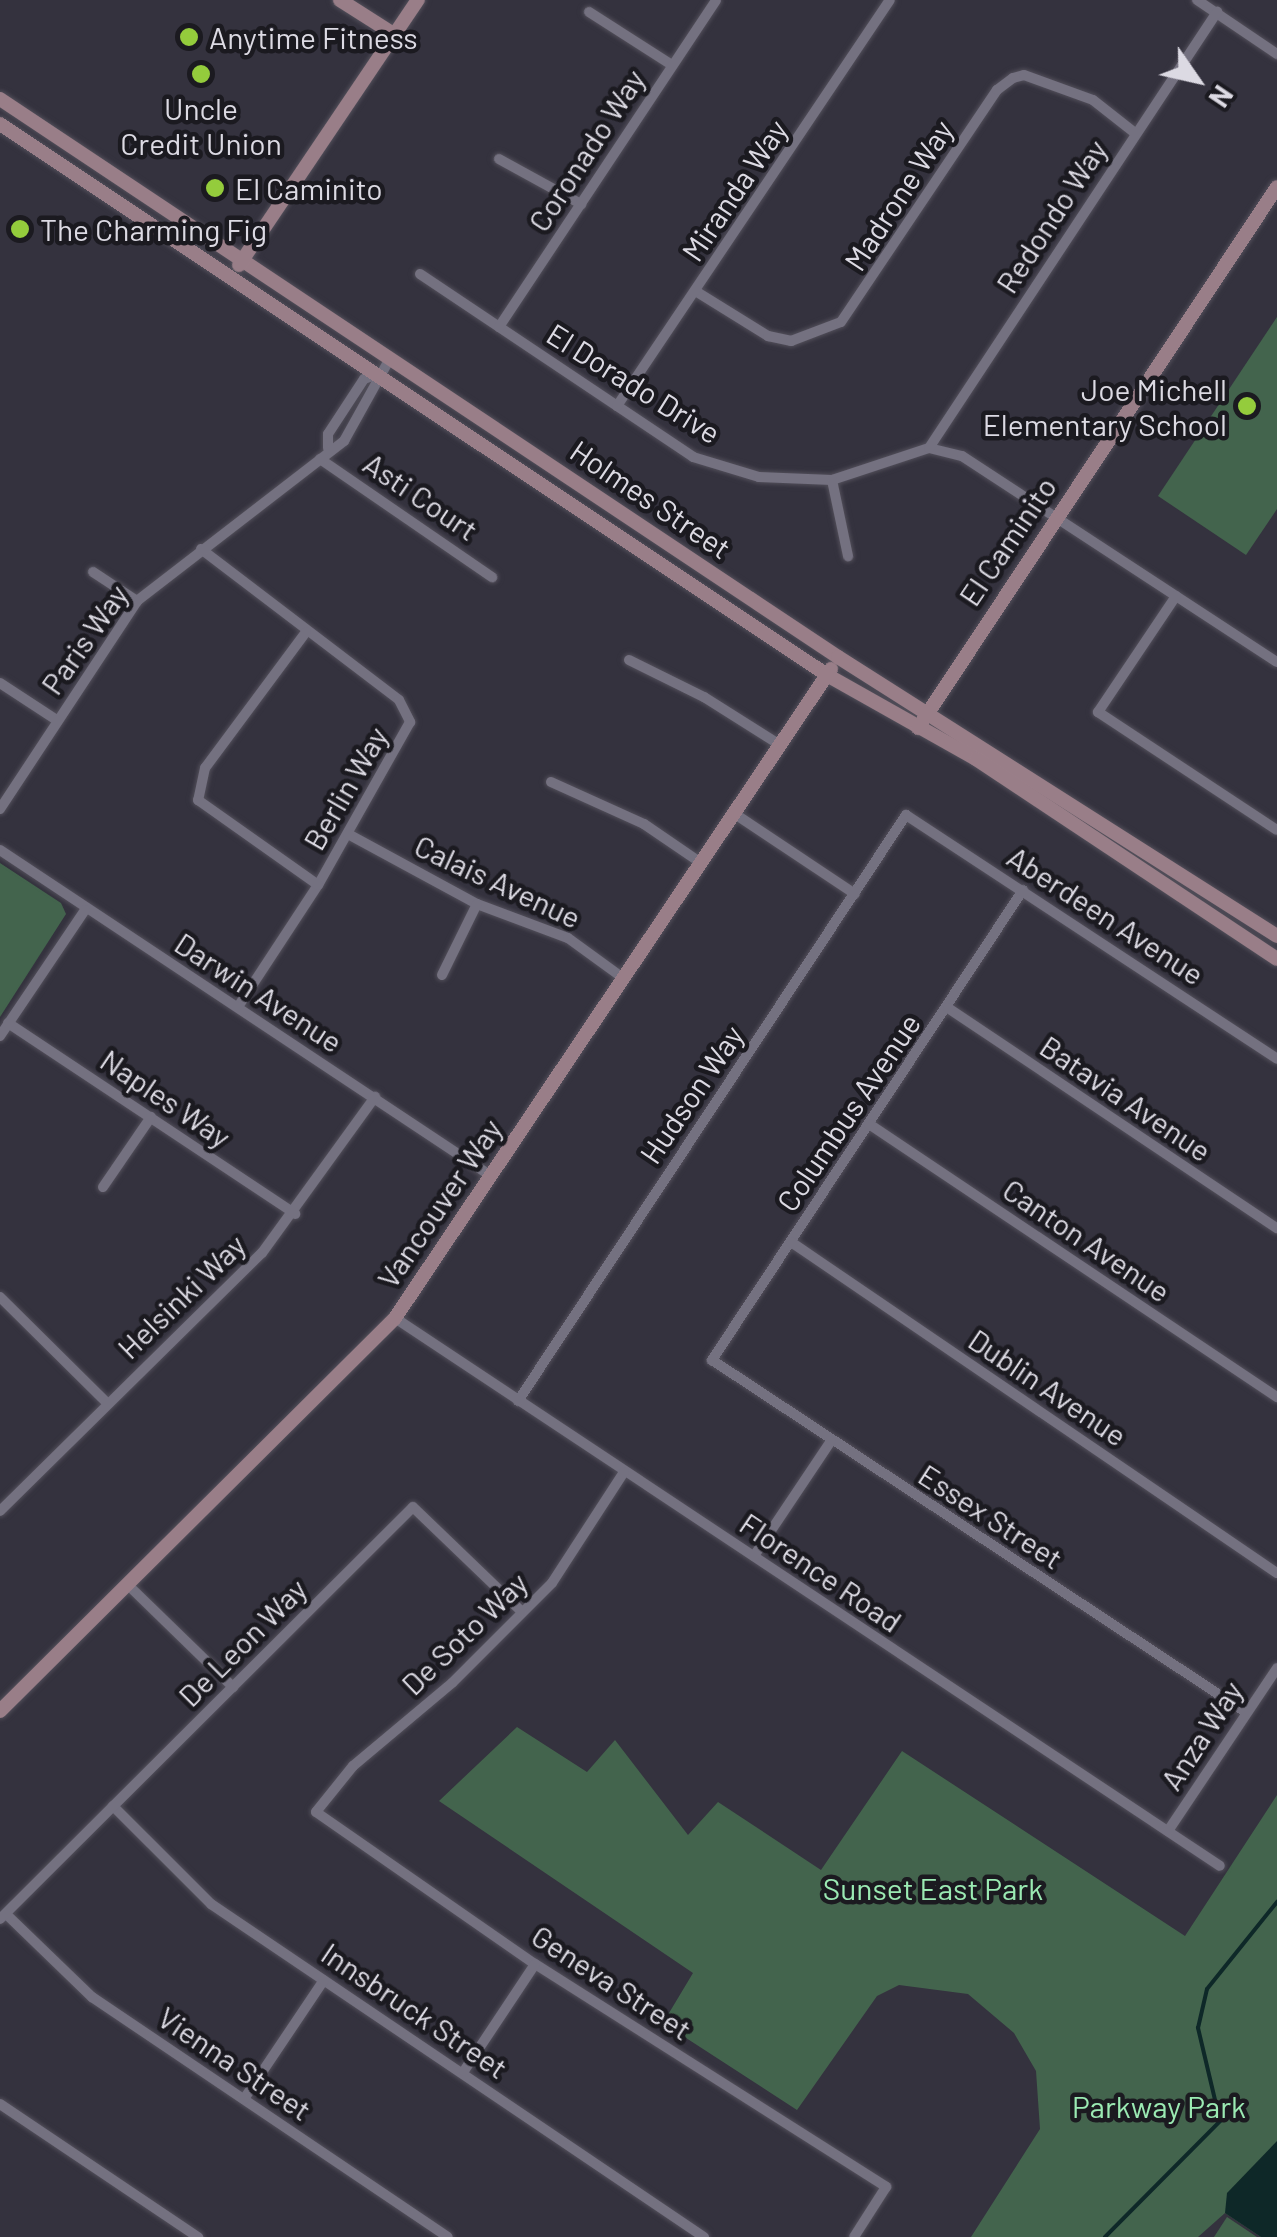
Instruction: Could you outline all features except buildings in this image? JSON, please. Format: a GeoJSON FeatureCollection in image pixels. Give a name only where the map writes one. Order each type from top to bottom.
{"type":"FeatureCollection","features":[{"type":"Feature","properties":{"kind":"main road"},"geometry":{"type":"LineString","coordinates":[[340,0],[394,35]]}},
{"type":"Feature","properties":{"kind":"main road"},"geometry":{"type":"LineString","coordinates":[[231,278],[418,0]]}},
{"type":"Feature","properties":{"kind":"main road","name":"Holmes Street"},"geometry":{"type":"LineString","coordinates":[[0,99],[838,657],[928,710],[1277,936]]}},
{"type":"Feature","properties":{"kind":"main road","name":"Holmes Street"},"geometry":{"type":"LineString","coordinates":[[0,124],[827,676],[918,728],[1277,959]]}},
{"type":"Feature","properties":{"kind":"main road","name":"El Caminito"},"geometry":{"type":"LineString","coordinates":[[918,728],[1277,187]]}},
{"type":"Feature","properties":{"kind":"main road","name":"Vancouver Way"},"geometry":{"type":"LineString","coordinates":[[0,1711],[395,1318],[838,657]]}},
{"type":"Feature","properties":{"kind":"street","name":"Coronado Way"},"geometry":{"type":"LineString","coordinates":[[499,327],[716,0]]}},
{"type":"Feature","properties":{"kind":"street","name":"Miranda Way"},"geometry":{"type":"LineString","coordinates":[[617,406],[890,0]]}},
{"type":"Feature","properties":{"kind":"street"},"geometry":{"type":"LineString","coordinates":[[1197,0],[1277,54]]}},
{"type":"Feature","properties":{"kind":"street"},"geometry":{"type":"LineString","coordinates":[[589,12],[672,66]]}},
{"type":"Feature","properties":{"kind":"street","name":"Redondo Way"},"geometry":{"type":"LineString","coordinates":[[929,448],[1216,12]]}},
{"type":"Feature","properties":{"kind":"street","name":"Madrone Way"},"geometry":{"type":"LineString","coordinates":[[696,292],[768,336],[791,341],[841,322],[997,90],[1013,78],[1024,75],[1094,100],[1135,133]]}},
{"type":"Feature","properties":{"kind":"street"},"geometry":{"type":"LineString","coordinates":[[499,159],[581,204]]}},
{"type":"Feature","properties":{"kind":"street","name":"El Dorado Drive"},"geometry":{"type":"LineString","coordinates":[[420,274],[693,458],[759,478],[832,480],[929,448]]}},
{"type":"Feature","properties":{"kind":"street","name":"Paris Way"},"geometry":{"type":"LineString","coordinates":[[0,809],[137,601],[320,459],[328,448],[344,440],[378,389],[379,374],[389,360]]}},
{"type":"Feature","properties":{"kind":"street"},"geometry":{"type":"LineString","coordinates":[[929,448],[987,468],[1277,662]]}},
{"type":"Feature","properties":{"kind":"street","name":"Asti Court"},"geometry":{"type":"LineString","coordinates":[[320,459],[492,577]]}},
{"type":"Feature","properties":{"kind":"street"},"geometry":{"type":"LineString","coordinates":[[832,480],[848,556]]}},
{"type":"Feature","properties":{"kind":"street","name":"Berlin Way"},"geometry":{"type":"LineString","coordinates":[[202,549],[399,700],[410,722],[318,885],[238,1007]]}},
{"type":"Feature","properties":{"kind":"street"},"geometry":{"type":"LineString","coordinates":[[93,572],[137,601]]}},
{"type":"Feature","properties":{"kind":"street"},"geometry":{"type":"LineString","coordinates":[[1176,596],[1098,712],[1277,830]]}},
{"type":"Feature","properties":{"kind":"street"},"geometry":{"type":"LineString","coordinates":[[306,632],[205,768],[198,800],[318,885]]}},
{"type":"Feature","properties":{"kind":"street"},"geometry":{"type":"LineString","coordinates":[[629,660],[780,745]]}},
{"type":"Feature","properties":{"kind":"street"},"geometry":{"type":"LineString","coordinates":[[0,683],[58,721]]}},
{"type":"Feature","properties":{"kind":"street"},"geometry":{"type":"LineString","coordinates":[[551,782],[644,824],[701,862]]}},
{"type":"Feature","properties":{"kind":"street"},"geometry":{"type":"LineString","coordinates":[[735,814],[854,894]]}},
{"type":"Feature","properties":{"kind":"street","name":"Hudson Way"},"geometry":{"type":"LineString","coordinates":[[518,1401],[906,815]]}},
{"type":"Feature","properties":{"kind":"street","name":"Aberdeen Avenue"},"geometry":{"type":"LineString","coordinates":[[906,815],[1277,1059]]}},
{"type":"Feature","properties":{"kind":"street","name":"Calais Avenue"},"geometry":{"type":"LineString","coordinates":[[348,834],[477,904],[568,938],[623,978]]}},
{"type":"Feature","properties":{"kind":"street","name":"Darwin Avenue"},"geometry":{"type":"LineString","coordinates":[[0,850],[491,1176]]}},
{"type":"Feature","properties":{"kind":"street","name":"Columbus Avenue"},"geometry":{"type":"LineString","coordinates":[[712,1360],[1023,890]]}},
{"type":"Feature","properties":{"kind":"street"},"geometry":{"type":"LineString","coordinates":[[442,975],[477,904]]}},
{"type":"Feature","properties":{"kind":"street"},"geometry":{"type":"LineString","coordinates":[[0,1036],[85,910]]}},
{"type":"Feature","properties":{"kind":"street","name":"Batavia Avenue"},"geometry":{"type":"LineString","coordinates":[[948,1008],[1277,1228]]}},
{"type":"Feature","properties":{"kind":"street","name":"Naples Way"},"geometry":{"type":"LineString","coordinates":[[8,1024],[295,1214]]}},
{"type":"Feature","properties":{"kind":"street","name":"Helsinki Way"},"geometry":{"type":"LineString","coordinates":[[2,1505],[295,1214],[374,1097]]}},
{"type":"Feature","properties":{"kind":"street"},"geometry":{"type":"LineString","coordinates":[[103,1186],[151,1117]]}},
{"type":"Feature","properties":{"kind":"street","name":"Canton Avenue"},"geometry":{"type":"LineString","coordinates":[[869,1124],[1277,1397]]}},
{"type":"Feature","properties":{"kind":"street","name":"Dublin Avenue"},"geometry":{"type":"LineString","coordinates":[[792,1242],[1277,1573]]}},
{"type":"Feature","properties":{"kind":"street"},"geometry":{"type":"LineString","coordinates":[[0,1298],[108,1403]]}},
{"type":"Feature","properties":{"kind":"street","name":"Florence Road"},"geometry":{"type":"LineString","coordinates":[[395,1318],[1220,1866]]}},
{"type":"Feature","properties":{"kind":"street","name":"Essex Street"},"geometry":{"type":"LineString","coordinates":[[712,1360],[1244,1712]]}},
{"type":"Feature","properties":{"kind":"street"},"geometry":{"type":"LineString","coordinates":[[754,1556],[831,1442]]}},
{"type":"Feature","properties":{"kind":"street","name":"De Soto Way"},"geometry":{"type":"LineString","coordinates":[[316,1812],[353,1766],[452,1683],[552,1584],[624,1472]]}},
{"type":"Feature","properties":{"kind":"street","name":"De Leon Way"},"geometry":{"type":"LineString","coordinates":[[3,1917],[413,1507],[522,1612]]}},
{"type":"Feature","properties":{"kind":"street"},"geometry":{"type":"LineString","coordinates":[[127,1584],[233,1687]]}},
{"type":"Feature","properties":{"kind":"street","name":"Anza Way"},"geometry":{"type":"LineString","coordinates":[[1168,1831],[1277,1668]]}},
{"type":"Feature","properties":{"kind":"street","name":"Innsbruck Street"},"geometry":{"type":"LineString","coordinates":[[113,1806],[211,1904],[464,2071],[704,2237]]}},
{"type":"Feature","properties":{"kind":"street","name":"Geneva Street"},"geometry":{"type":"LineString","coordinates":[[316,1812],[536,1964],[886,2187],[854,2237]]}},
{"type":"Feature","properties":{"kind":"street","name":"Vienna Street"},"geometry":{"type":"LineString","coordinates":[[3,1917],[92,1997],[448,2237]]}},
{"type":"Feature","properties":{"kind":"street"},"geometry":{"type":"LineString","coordinates":[[464,2071],[536,1964]]}},
{"type":"Feature","properties":{"kind":"street"},"geometry":{"type":"LineString","coordinates":[[244,2100],[324,1980]]}},
{"type":"Feature","properties":{"kind":"street"},"geometry":{"type":"LineString","coordinates":[[0,2104],[198,2237]]}},
{"type":"Feature","properties":{"kind":"green space","name":"Joe Michell Elementary School"},"geometry":{"type":"Polygon","coordinates":[[[1277,317],[1277,509],[1246,555],[1158,496],[1277,317]]]}},
{"type":"Feature","properties":{"kind":"green space"},"geometry":{"type":"Polygon","coordinates":[[[0,863],[61,903],[66,914],[0,1017],[0,863]]]}},
{"type":"Feature","properties":{"kind":"green space","name":"Sunset East Park"},"geometry":{"type":"Polygon","coordinates":[[[517,1727],[587,1772],[615,1740],[688,1835],[718,1802],[821,1870],[902,1751],[1185,1936],[1277,1795],[1277,2237],[1261,2237],[1225,2213],[1198,2237],[971,2237],[1040,2129],[1036,2071],[1014,2033],[968,1994],[899,1985],[877,1996],[797,2110],[663,2023],[693,1973],[439,1801],[517,1727]]]}},
{"type":"Feature","properties":{"kind":"green space"},"geometry":{"type":"Polygon","coordinates":[[[1227,2217],[1257,2237],[1214,2237],[1227,2217]]]}},
{"type":"Feature","properties":{"kind":"shaded area"},"geometry":{"type":"Polygon","coordinates":[[[1277,2141],[1277,2237],[1261,2237],[1225,2213],[1227,2193],[1277,2141]]]}},
{"type":"Feature","properties":{"kind":"waterway"},"geometry":{"type":"LineString","coordinates":[[1105,2237],[1220,2121],[1198,2028],[1207,1989],[1277,1902]]}},
{"type":"Feature","properties":{"kind":"place","name":"Anytime Fitness"},"geometry":{"type":"Point","coordinates":[189,37]}},
{"type":"Feature","properties":{"kind":"place","name":"Uncle Credit Union"},"geometry":{"type":"Point","coordinates":[201,74]}},
{"type":"Feature","properties":{"kind":"place","name":"El Caminito"},"geometry":{"type":"Point","coordinates":[215,188]}},
{"type":"Feature","properties":{"kind":"place","name":"The Charming Fig"},"geometry":{"type":"Point","coordinates":[20,229]}},
{"type":"Feature","properties":{"kind":"place","name":"Joe Michell Elementary School"},"geometry":{"type":"Point","coordinates":[1247,406]}},
{"type":"Feature","properties":{"kind":"park label","name":"Parkway Park"},"geometry":{"type":"Point","coordinates":[1159,2106]}}]}
